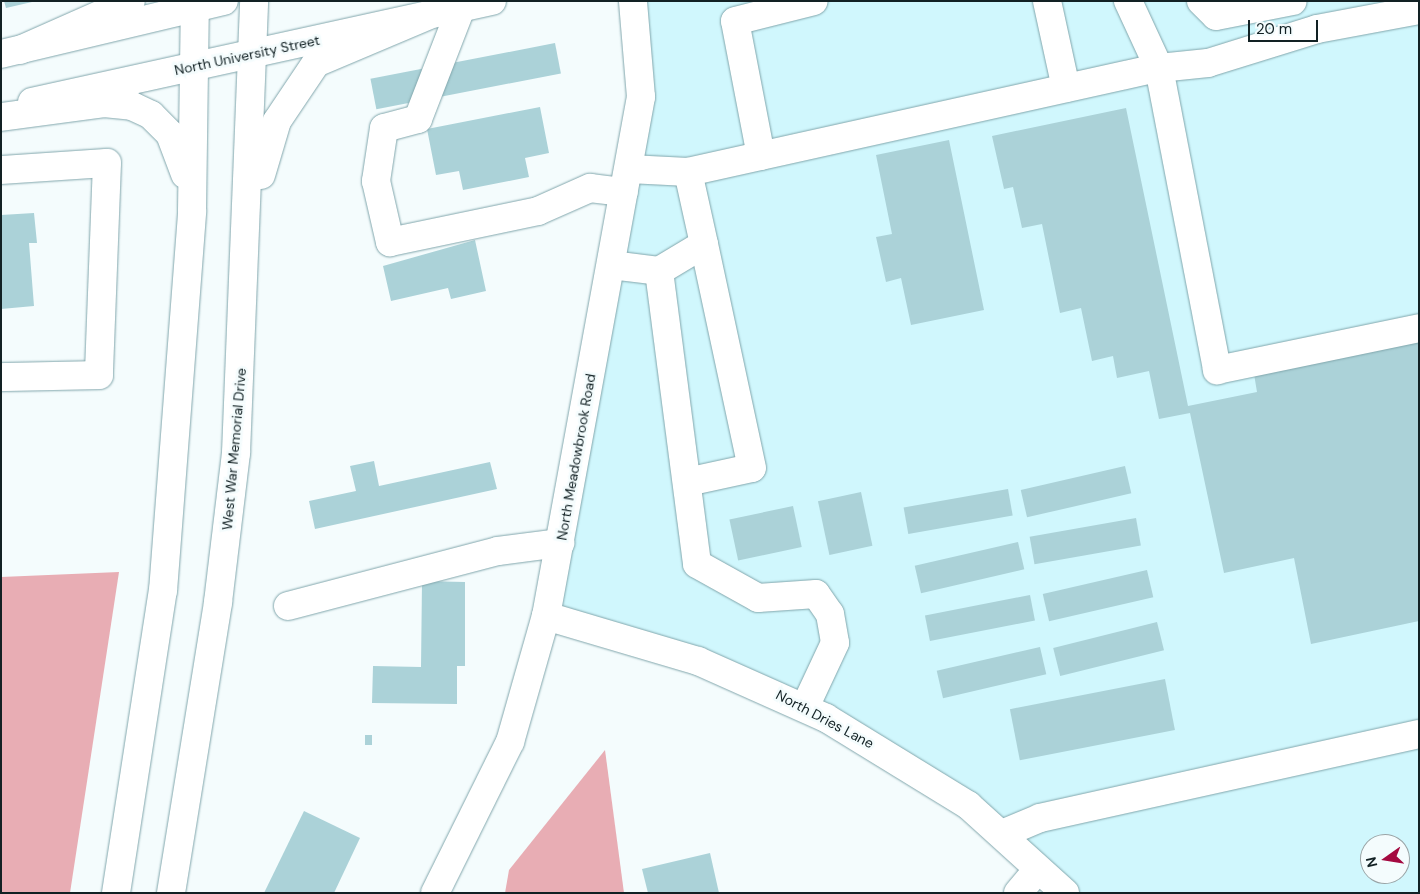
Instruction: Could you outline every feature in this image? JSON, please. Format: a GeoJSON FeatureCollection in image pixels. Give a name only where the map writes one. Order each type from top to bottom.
{"type":"FeatureCollection","features":[{"type":"Feature","properties":{"kind":"main road"},"geometry":{"type":"LineString","coordinates":[[10,52],[132,1]]}},
{"type":"Feature","properties":{"kind":"main road"},"geometry":{"type":"LineString","coordinates":[[10,52],[195,4],[224,1]]}},
{"type":"Feature","properties":{"kind":"main road","name":"West War Memorial Drive"},"geometry":{"type":"LineString","coordinates":[[171,893],[219,593],[239,418],[254,1]]}},
{"type":"Feature","properties":{"kind":"main road","name":"North University Street"},"geometry":{"type":"LineString","coordinates":[[1,108],[492,1]]}},
{"type":"Feature","properties":{"kind":"main road","name":"North Meadowbrook Road"},"geometry":{"type":"LineString","coordinates":[[435,893],[510,742],[546,616],[627,180],[641,84],[633,1]]}},
{"type":"Feature","properties":{"kind":"main road"},"geometry":{"type":"LineString","coordinates":[[761,156],[735,21],[814,1]]}},
{"type":"Feature","properties":{"kind":"main road"},"geometry":{"type":"LineString","coordinates":[[1047,1],[1066,88]]}},
{"type":"Feature","properties":{"kind":"main road"},"geometry":{"type":"LineString","coordinates":[[1128,1],[1159,68],[1217,370],[1419,328]]}},
{"type":"Feature","properties":{"kind":"main road"},"geometry":{"type":"LineString","coordinates":[[1225,57],[1209,9],[1293,1]]}},
{"type":"Feature","properties":{"kind":"main road"},"geometry":{"type":"LineString","coordinates":[[116,893],[163,591],[192,210],[195,4]]}},
{"type":"Feature","properties":{"kind":"main road"},"geometry":{"type":"LineString","coordinates":[[461,8],[418,119],[384,128],[376,181],[390,242],[538,211],[590,188],[627,180],[688,172],[1159,68],[1225,57],[1318,29],[1419,10]]}},
{"type":"Feature","properties":{"kind":"main road"},"geometry":{"type":"LineString","coordinates":[[239,418],[262,166],[277,121],[305,75],[322,58],[427,16]]}},
{"type":"Feature","properties":{"kind":"main road"},"geometry":{"type":"LineString","coordinates":[[1,117],[104,103],[145,111],[166,129],[178,148],[192,210]]}},
{"type":"Feature","properties":{"kind":"main road"},"geometry":{"type":"LineString","coordinates":[[1,170],[107,162],[99,375],[1,377]]}},
{"type":"Feature","properties":{"kind":"main road"},"geometry":{"type":"LineString","coordinates":[[687,482],[752,468],[688,172]]}},
{"type":"Feature","properties":{"kind":"main road"},"geometry":{"type":"LineString","coordinates":[[611,265],[660,271],[704,244]]}},
{"type":"Feature","properties":{"kind":"main road"},"geometry":{"type":"LineString","coordinates":[[660,271],[697,564],[758,598],[816,594],[830,614],[835,643],[805,707]]}},
{"type":"Feature","properties":{"kind":"main road"},"geometry":{"type":"LineString","coordinates":[[288,606],[498,551],[560,543]]}},
{"type":"Feature","properties":{"kind":"main road","name":"North Dries Lane"},"geometry":{"type":"LineString","coordinates":[[546,616],[698,661],[805,707],[931,780],[1002,834],[1065,893]]}},
{"type":"Feature","properties":{"kind":"main road"},"geometry":{"type":"LineString","coordinates":[[1002,834],[1040,818],[1419,734]]}},
{"type":"Feature","properties":{"kind":"main road"},"geometry":{"type":"LineString","coordinates":[[1018,893],[1038,868]]}},
{"type":"Feature","properties":{"kind":"shaded area"},"geometry":{"type":"Polygon","coordinates":[[[632,1],[1419,1],[1419,893],[1072,893],[805,707],[546,616],[629,169],[632,1]]]}},
{"type":"Feature","properties":{"kind":"shaded area"},"geometry":{"type":"Polygon","coordinates":[[[119,572],[70,893],[1,893],[1,577],[119,572]]]}},
{"type":"Feature","properties":{"kind":"shaded area"},"geometry":{"type":"Polygon","coordinates":[[[605,750],[624,893],[505,893],[509,870],[605,750]]]}},
{"type":"Feature","properties":{"kind":"building"},"geometry":{"type":"Polygon","coordinates":[[[4,1],[32,1],[32,2],[6,8],[4,1]]]}},
{"type":"Feature","properties":{"kind":"building"},"geometry":{"type":"Polygon","coordinates":[[[555,43],[561,73],[376,109],[370,79],[555,43]]]}},
{"type":"Feature","properties":{"kind":"building"},"geometry":{"type":"Polygon","coordinates":[[[540,107],[549,153],[525,158],[529,177],[463,190],[459,171],[436,175],[427,129],[540,107]]]}},
{"type":"Feature","properties":{"kind":"building"},"geometry":{"type":"Polygon","coordinates":[[[1126,108],[1188,406],[1257,392],[1254,374],[1419,341],[1419,621],[1311,644],[1294,558],[1224,573],[1190,413],[1159,419],[1149,371],[1117,378],[1113,356],[1092,361],[1081,308],[1060,313],[1042,224],[1022,228],[1013,187],[1004,189],[992,136],[1126,108]]]}},
{"type":"Feature","properties":{"kind":"building"},"geometry":{"type":"Polygon","coordinates":[[[949,140],[984,310],[911,325],[901,278],[886,282],[876,237],[892,234],[876,155],[949,140]]]}},
{"type":"Feature","properties":{"kind":"building"},"geometry":{"type":"Polygon","coordinates":[[[34,213],[37,243],[29,243],[34,306],[1,309],[1,215],[34,213]]]}},
{"type":"Feature","properties":{"kind":"building"},"geometry":{"type":"Polygon","coordinates":[[[475,240],[486,291],[451,299],[448,288],[391,301],[383,266],[475,240]]]}},
{"type":"Feature","properties":{"kind":"building"},"geometry":{"type":"Polygon","coordinates":[[[374,461],[379,486],[490,462],[497,489],[315,529],[309,501],[356,491],[350,466],[374,461]]]}},
{"type":"Feature","properties":{"kind":"building"},"geometry":{"type":"Polygon","coordinates":[[[1125,466],[1131,493],[1027,517],[1021,490],[1125,466]]]}},
{"type":"Feature","properties":{"kind":"building"},"geometry":{"type":"Polygon","coordinates":[[[1008,489],[1013,516],[908,534],[904,507],[1008,489]]]}},
{"type":"Feature","properties":{"kind":"building"},"geometry":{"type":"Polygon","coordinates":[[[861,492],[872,546],[829,555],[818,501],[861,492]]]}},
{"type":"Feature","properties":{"kind":"building"},"geometry":{"type":"Polygon","coordinates":[[[793,506],[802,547],[738,561],[729,520],[793,506]]]}},
{"type":"Feature","properties":{"kind":"building"},"geometry":{"type":"Polygon","coordinates":[[[1136,518],[1141,546],[1035,564],[1030,537],[1136,518]]]}},
{"type":"Feature","properties":{"kind":"building"},"geometry":{"type":"Polygon","coordinates":[[[1018,542],[1024,569],[921,593],[915,566],[1018,542]]]}},
{"type":"Feature","properties":{"kind":"building"},"geometry":{"type":"Polygon","coordinates":[[[1147,570],[1153,597],[1049,621],[1043,594],[1147,570]]]}},
{"type":"Feature","properties":{"kind":"building"},"geometry":{"type":"Polygon","coordinates":[[[422,581],[465,582],[465,666],[457,666],[457,704],[372,703],[373,666],[421,667],[422,581]]]}},
{"type":"Feature","properties":{"kind":"building"},"geometry":{"type":"Polygon","coordinates":[[[1030,595],[1035,621],[930,641],[925,615],[1030,595]]]}},
{"type":"Feature","properties":{"kind":"building"},"geometry":{"type":"Polygon","coordinates":[[[1157,622],[1164,650],[1060,676],[1053,648],[1157,622]]]}},
{"type":"Feature","properties":{"kind":"building"},"geometry":{"type":"Polygon","coordinates":[[[1040,647],[1046,674],[943,698],[937,671],[1040,647]]]}},
{"type":"Feature","properties":{"kind":"building"},"geometry":{"type":"Polygon","coordinates":[[[1165,679],[1175,730],[1020,760],[1010,709],[1165,679]]]}},
{"type":"Feature","properties":{"kind":"building"},"geometry":{"type":"Polygon","coordinates":[[[365,735],[372,735],[372,745],[365,745],[365,735]]]}},
{"type":"Feature","properties":{"kind":"building"},"geometry":{"type":"Polygon","coordinates":[[[304,811],[360,838],[334,893],[264,893],[304,811]]]}},
{"type":"Feature","properties":{"kind":"building"},"geometry":{"type":"Polygon","coordinates":[[[710,853],[719,893],[648,893],[642,869],[710,853]]]}}]}
